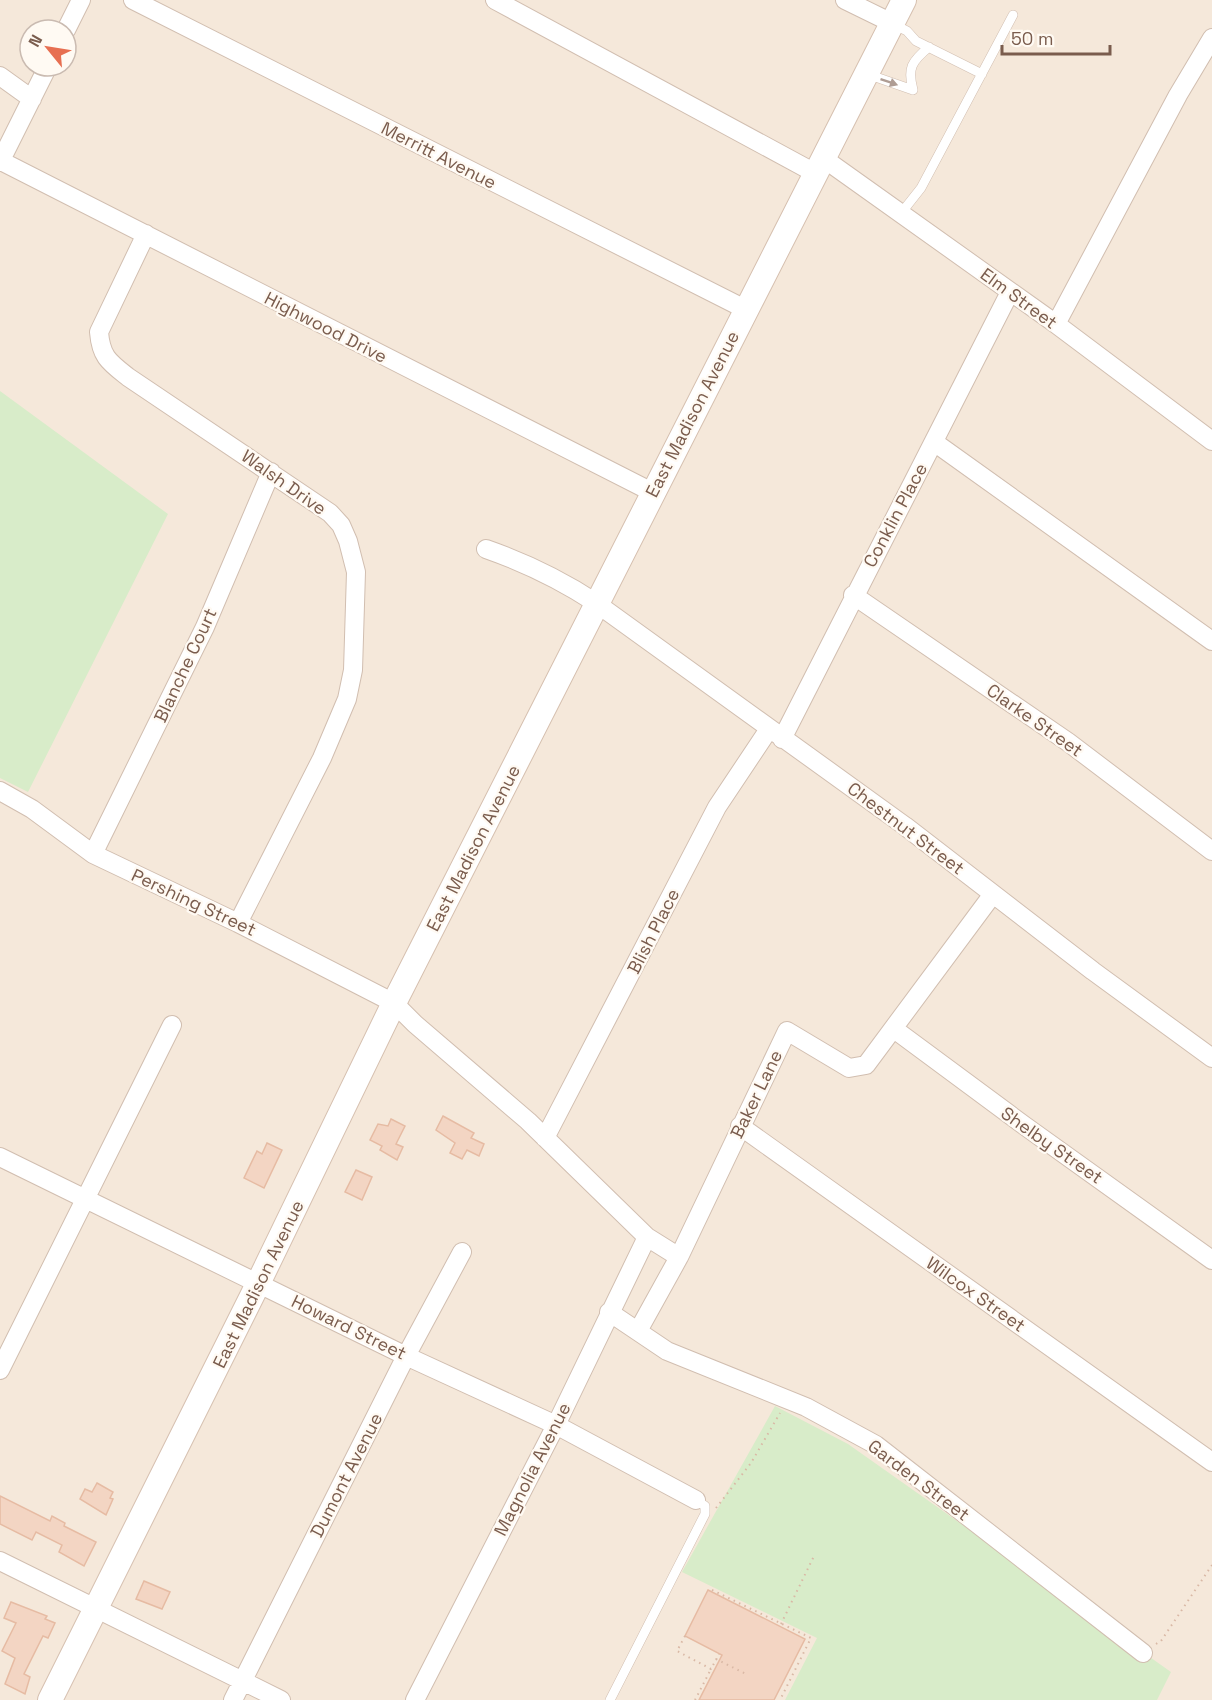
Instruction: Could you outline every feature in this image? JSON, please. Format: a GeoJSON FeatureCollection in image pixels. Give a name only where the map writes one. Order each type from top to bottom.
{"type":"FeatureCollection","features":[{"type":"Feature","properties":{"kind":"main road","name":"East Madison Avenue"},"geometry":{"type":"LineString","coordinates":[[50,1700],[258,1283],[394,1003],[904,0]]}},
{"type":"Feature","properties":{"kind":"street"},"geometry":{"type":"LineString","coordinates":[[72,18],[81,0]]}},
{"type":"Feature","properties":{"kind":"street","name":"Merritt Avenue"},"geometry":{"type":"LineString","coordinates":[[133,0],[745,309]]}},
{"type":"Feature","properties":{"kind":"street","name":"Elm Street"},"geometry":{"type":"LineString","coordinates":[[495,0],[819,165],[902,212],[1212,441]]}},
{"type":"Feature","properties":{"kind":"street"},"geometry":{"type":"LineString","coordinates":[[845,0],[892,23]]}},
{"type":"Feature","properties":{"kind":"street"},"geometry":{"type":"LineString","coordinates":[[1056,324],[1178,95],[1212,38]]}},
{"type":"Feature","properties":{"kind":"street"},"geometry":{"type":"LineString","coordinates":[[0,76],[32,99]]}},
{"type":"Feature","properties":{"kind":"street"},"geometry":{"type":"LineString","coordinates":[[0,162],[42,78]]}},
{"type":"Feature","properties":{"kind":"street","name":"Highwood Drive"},"geometry":{"type":"LineString","coordinates":[[0,162],[652,492]]}},
{"type":"Feature","properties":{"kind":"street","name":"Walsh Drive"},"geometry":{"type":"LineString","coordinates":[[146,234],[99,332],[100,350],[128,377],[330,513],[341,525],[348,541],[356,572],[353,670],[347,699],[337,727],[238,923]]}},
{"type":"Feature","properties":{"kind":"street","name":"Conklin Place"},"geometry":{"type":"LineString","coordinates":[[776,734],[934,442],[1010,292]]}},
{"type":"Feature","properties":{"kind":"street"},"geometry":{"type":"LineString","coordinates":[[934,442],[1212,641]]}},
{"type":"Feature","properties":{"kind":"street","name":"Blanche Court"},"geometry":{"type":"LineString","coordinates":[[93,854],[205,627],[271,472]]}},
{"type":"Feature","properties":{"kind":"street","name":"Chestnut Street"},"geometry":{"type":"LineString","coordinates":[[486,549],[523,562],[566,583],[596,603],[905,826],[1212,1058]]}},
{"type":"Feature","properties":{"kind":"street","name":"Clarke Street"},"geometry":{"type":"LineString","coordinates":[[853,595],[1068,742],[1212,851]]}},
{"type":"Feature","properties":{"kind":"street","name":"Blish Place"},"geometry":{"type":"LineString","coordinates":[[545,1138],[717,807],[776,734]]}},
{"type":"Feature","properties":{"kind":"street","name":"Pershing Street"},"geometry":{"type":"LineString","coordinates":[[0,791],[32,809],[93,854],[238,923],[394,1003]]}},
{"type":"Feature","properties":{"kind":"street","name":"Baker Lane"},"geometry":{"type":"LineString","coordinates":[[638,1331],[679,1257],[787,1031],[849,1068],[858,1068],[873,1058],[993,894]]}},
{"type":"Feature","properties":{"kind":"street"},"geometry":{"type":"LineString","coordinates":[[394,1003],[545,1138],[647,1237],[679,1257]]}},
{"type":"Feature","properties":{"kind":"street"},"geometry":{"type":"LineString","coordinates":[[0,1370],[172,1025]]}},
{"type":"Feature","properties":{"kind":"street","name":"Shelby Street"},"geometry":{"type":"LineString","coordinates":[[894,1029],[1024,1126],[1212,1260]]}},
{"type":"Feature","properties":{"kind":"street","name":"Wilcox Street"},"geometry":{"type":"LineString","coordinates":[[740,1126],[1212,1462]]}},
{"type":"Feature","properties":{"kind":"street","name":"Howard Street"},"geometry":{"type":"LineString","coordinates":[[0,1157],[406,1356],[556,1425],[701,1507]]}},
{"type":"Feature","properties":{"kind":"street","name":"Magnolia Avenue"},"geometry":{"type":"LineString","coordinates":[[415,1700],[556,1425],[647,1237]]}},
{"type":"Feature","properties":{"kind":"street","name":"Dumont Avenue"},"geometry":{"type":"LineString","coordinates":[[233,1700],[406,1356],[462,1252]]}},
{"type":"Feature","properties":{"kind":"street","name":"Garden Street"},"geometry":{"type":"LineString","coordinates":[[609,1312],[667,1351],[806,1407],[876,1445],[1143,1653]]}},
{"type":"Feature","properties":{"kind":"street"},"geometry":{"type":"LineString","coordinates":[[0,1561],[281,1700]]}},
{"type":"Feature","properties":{"kind":"lane"},"geometry":{"type":"LineString","coordinates":[[902,212],[921,188],[1013,15]]}},
{"type":"Feature","properties":{"kind":"lane"},"geometry":{"type":"LineString","coordinates":[[892,23],[907,31],[916,41],[982,74]]}},
{"type":"Feature","properties":{"kind":"lane"},"geometry":{"type":"LineString","coordinates":[[866,74],[913,90],[909,75],[912,66],[929,47]]}},
{"type":"Feature","properties":{"kind":"lane"},"geometry":{"type":"LineString","coordinates":[[610,1700],[701,1507]]}},
{"type":"Feature","properties":{"kind":"path"},"geometry":{"type":"LineString","coordinates":[[701,1507],[711,1515],[751,1463],[787,1401]]}},
{"type":"Feature","properties":{"kind":"path"},"geometry":{"type":"LineString","coordinates":[[781,1624],[814,1556]]}},
{"type":"Feature","properties":{"kind":"path"},"geometry":{"type":"LineString","coordinates":[[1143,1653],[1161,1641],[1212,1565]]}},
{"type":"Feature","properties":{"kind":"path"},"geometry":{"type":"LineString","coordinates":[[712,1590],[811,1638],[780,1700]]}},
{"type":"Feature","properties":{"kind":"path"},"geometry":{"type":"LineString","coordinates":[[685,1636],[677,1651],[711,1669]]}},
{"type":"Feature","properties":{"kind":"path"},"geometry":{"type":"LineString","coordinates":[[695,1700],[719,1654]]}},
{"type":"Feature","properties":{"kind":"path"},"geometry":{"type":"LineString","coordinates":[[716,1659],[746,1674]]}},
{"type":"Feature","properties":{"kind":"shaded area"},"geometry":{"type":"Polygon","coordinates":[[[0,0],[1212,0],[1212,1700],[0,1700],[0,0]]]}},
{"type":"Feature","properties":{"kind":"green space"},"geometry":{"type":"Polygon","coordinates":[[[0,391],[168,514],[28,792],[0,778],[0,391]]]}},
{"type":"Feature","properties":{"kind":"green space"},"geometry":{"type":"Polygon","coordinates":[[[775,1406],[848,1444],[1171,1672],[1157,1700],[785,1700],[817,1638],[682,1572],[775,1406]]]}},
{"type":"Feature","properties":{"kind":"building"},"geometry":{"type":"Polygon","coordinates":[[[443,1116],[474,1133],[471,1138],[484,1144],[479,1156],[467,1150],[462,1159],[450,1153],[455,1143],[436,1130],[443,1116]]]}},
{"type":"Feature","properties":{"kind":"building"},"geometry":{"type":"Polygon","coordinates":[[[391,1119],[405,1126],[396,1144],[403,1147],[397,1160],[380,1150],[382,1146],[370,1140],[378,1124],[388,1126],[391,1119]]]}},
{"type":"Feature","properties":{"kind":"building"},"geometry":{"type":"Polygon","coordinates":[[[267,1143],[282,1150],[264,1188],[244,1178],[257,1151],[262,1154],[267,1143]]]}},
{"type":"Feature","properties":{"kind":"building"},"geometry":{"type":"Polygon","coordinates":[[[356,1170],[372,1177],[362,1200],[345,1192],[356,1170]]]}},
{"type":"Feature","properties":{"kind":"building"},"geometry":{"type":"Polygon","coordinates":[[[97,1483],[113,1492],[110,1498],[113,1499],[106,1515],[80,1499],[85,1489],[92,1492],[97,1483]]]}},
{"type":"Feature","properties":{"kind":"building"},"geometry":{"type":"Polygon","coordinates":[[[0,1496],[50,1521],[52,1516],[65,1523],[64,1526],[96,1542],[84,1566],[59,1552],[62,1545],[36,1532],[32,1540],[0,1524],[0,1496]]]}},
{"type":"Feature","properties":{"kind":"building"},"geometry":{"type":"Polygon","coordinates":[[[144,1581],[170,1592],[162,1609],[136,1599],[144,1581]]]}},
{"type":"Feature","properties":{"kind":"building"},"geometry":{"type":"Polygon","coordinates":[[[708,1590],[805,1639],[774,1700],[699,1700],[722,1655],[685,1636],[708,1590]]]}},
{"type":"Feature","properties":{"kind":"building"},"geometry":{"type":"Polygon","coordinates":[[[11,1602],[47,1616],[45,1619],[55,1623],[48,1638],[43,1636],[24,1674],[30,1677],[25,1694],[5,1684],[15,1658],[2,1651],[16,1623],[4,1618],[11,1602]]]}}]}
